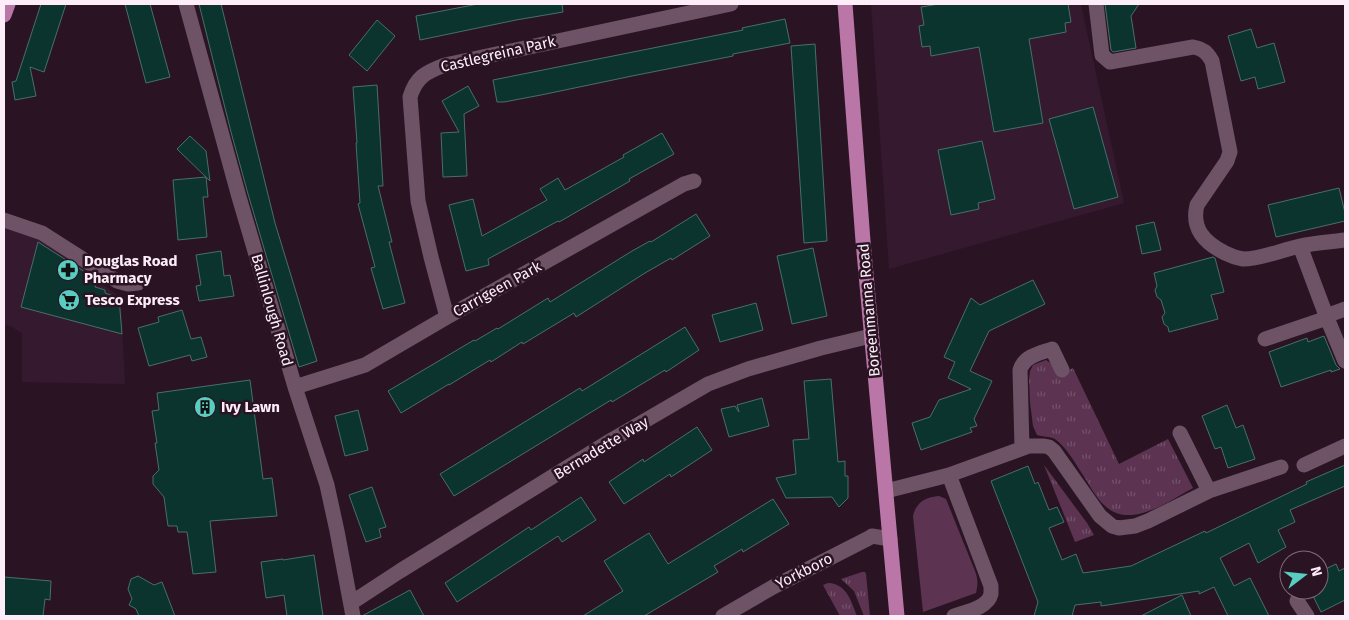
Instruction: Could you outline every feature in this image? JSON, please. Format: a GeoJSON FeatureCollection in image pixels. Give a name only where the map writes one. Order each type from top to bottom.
{"type":"FeatureCollection","features":[{"type":"Feature","properties":{"kind":"main road"},"geometry":{"type":"LineString","coordinates":[[4,15],[8,4]]}},
{"type":"Feature","properties":{"kind":"main road","name":"Boreenmanna Road"},"geometry":{"type":"LineString","coordinates":[[845,4],[871,336],[897,616]]}},
{"type":"Feature","properties":{"kind":"street","name":"Ballinlough Road"},"geometry":{"type":"LineString","coordinates":[[186,4],[238,197],[295,387],[327,485],[352,609]]}},
{"type":"Feature","properties":{"kind":"street","name":"Castlegreina Park"},"geometry":{"type":"LineString","coordinates":[[447,317],[416,190],[410,97],[416,82],[429,71],[445,65],[731,4]]}},
{"type":"Feature","properties":{"kind":"street"},"geometry":{"type":"LineString","coordinates":[[1096,4],[1102,55],[1110,62],[1193,47],[1202,48],[1212,61],[1230,152],[1227,161],[1197,205],[1196,220],[1200,233],[1207,242],[1232,256],[1252,258],[1300,246],[1345,240]]}},
{"type":"Feature","properties":{"kind":"street","name":"Carrigeen Park"},"geometry":{"type":"LineString","coordinates":[[295,387],[365,365],[684,184],[694,181]]}},
{"type":"Feature","properties":{"kind":"street"},"geometry":{"type":"LineString","coordinates":[[4,220],[42,233],[118,281],[128,284],[138,283]]}},
{"type":"Feature","properties":{"kind":"street"},"geometry":{"type":"LineString","coordinates":[[1300,246],[1345,361]]}},
{"type":"Feature","properties":{"kind":"street"},"geometry":{"type":"LineString","coordinates":[[1266,339],[1345,309]]}},
{"type":"Feature","properties":{"kind":"street","name":"Bernadette Way"},"geometry":{"type":"LineString","coordinates":[[352,609],[408,566],[610,441],[708,384],[755,367],[871,336]]}},
{"type":"Feature","properties":{"kind":"street"},"geometry":{"type":"LineString","coordinates":[[1022,448],[1020,370],[1022,365],[1032,356],[1052,349],[1062,370]]}},
{"type":"Feature","properties":{"kind":"street"},"geometry":{"type":"LineString","coordinates":[[1180,433],[1209,491]]}},
{"type":"Feature","properties":{"kind":"street"},"geometry":{"type":"LineString","coordinates":[[886,491],[949,475],[1022,448],[1038,445],[1049,447],[1054,451],[1100,516],[1112,526],[1119,528],[1135,526],[1209,491],[1281,468]]}},
{"type":"Feature","properties":{"kind":"street"},"geometry":{"type":"LineString","coordinates":[[1304,465],[1345,446]]}},
{"type":"Feature","properties":{"kind":"street"},"geometry":{"type":"LineString","coordinates":[[949,475],[991,587],[991,594],[988,600],[981,606],[954,616]]}},
{"type":"Feature","properties":{"kind":"street","name":"Yorkboro"},"geometry":{"type":"LineString","coordinates":[[723,616],[773,586],[872,536],[890,538]]}},
{"type":"Feature","properties":{"kind":"street"},"geometry":{"type":"LineString","coordinates":[[1298,601],[1307,616]]}},
{"type":"Feature","properties":{"kind":"shaded area"},"geometry":{"type":"Polygon","coordinates":[[[871,4],[1081,4],[1124,203],[889,269],[871,4]]]}},
{"type":"Feature","properties":{"kind":"shaded area"},"geometry":{"type":"Polygon","coordinates":[[[4,225],[47,241],[121,298],[125,384],[22,382],[22,333],[10,326],[4,325],[4,225]]]}},
{"type":"Feature","properties":{"kind":"green space"},"geometry":{"type":"Polygon","coordinates":[[[1046,360],[1052,364],[1059,375],[1073,368],[1119,464],[1168,439],[1193,488],[1160,506],[1136,514],[1124,515],[1113,512],[1103,504],[1063,446],[1053,438],[1037,435],[1033,426],[1030,402],[1030,371],[1033,365],[1046,360]]]}},
{"type":"Feature","properties":{"kind":"green space"},"geometry":{"type":"Polygon","coordinates":[[[1044,465],[1087,523],[1094,535],[1075,542],[1044,465]]]}},
{"type":"Feature","properties":{"kind":"green space"},"geometry":{"type":"Polygon","coordinates":[[[939,496],[946,499],[975,571],[977,587],[976,593],[923,612],[913,516],[916,507],[922,501],[939,496]]]}},
{"type":"Feature","properties":{"kind":"green space"},"geometry":{"type":"Polygon","coordinates":[[[862,572],[866,574],[870,616],[864,616],[854,591],[841,579],[862,572]]]}},
{"type":"Feature","properties":{"kind":"green space"},"geometry":{"type":"Polygon","coordinates":[[[828,583],[840,586],[844,590],[857,616],[840,616],[823,585],[828,583]]]}},
{"type":"Feature","properties":{"kind":"building"},"geometry":{"type":"Polygon","coordinates":[[[41,4],[66,4],[44,72],[30,67],[36,96],[15,100],[12,82],[16,81],[41,4]]]}},
{"type":"Feature","properties":{"kind":"building"},"geometry":{"type":"Polygon","coordinates":[[[125,4],[150,4],[170,77],[146,83],[125,4]]]}},
{"type":"Feature","properties":{"kind":"building"},"geometry":{"type":"Polygon","coordinates":[[[199,4],[221,4],[275,223],[317,361],[299,367],[248,194],[199,4]]]}},
{"type":"Feature","properties":{"kind":"building"},"geometry":{"type":"Polygon","coordinates":[[[478,4],[562,4],[563,12],[420,40],[416,16],[478,4]]]}},
{"type":"Feature","properties":{"kind":"building"},"geometry":{"type":"Polygon","coordinates":[[[939,4],[1068,4],[1071,22],[1065,23],[1066,32],[1029,39],[1043,123],[994,132],[979,47],[931,56],[930,46],[922,47],[919,26],[924,25],[921,7],[939,4]]]}},
{"type":"Feature","properties":{"kind":"building"},"geometry":{"type":"Polygon","coordinates":[[[1105,4],[1139,4],[1131,16],[1136,48],[1113,52],[1111,50],[1105,4]]]}},
{"type":"Feature","properties":{"kind":"building"},"geometry":{"type":"Polygon","coordinates":[[[785,19],[790,43],[541,95],[497,102],[493,80],[743,30],[742,28],[785,19]]]}},
{"type":"Feature","properties":{"kind":"building"},"geometry":{"type":"Polygon","coordinates":[[[377,20],[395,36],[367,71],[349,55],[377,20]]]}},
{"type":"Feature","properties":{"kind":"building"},"geometry":{"type":"Polygon","coordinates":[[[1251,29],[1257,48],[1274,43],[1285,82],[1258,89],[1255,77],[1241,81],[1228,36],[1251,29]]]}},
{"type":"Feature","properties":{"kind":"building"},"geometry":{"type":"Polygon","coordinates":[[[815,44],[827,241],[804,243],[791,46],[815,44]]]}},
{"type":"Feature","properties":{"kind":"building"},"geometry":{"type":"Polygon","coordinates":[[[377,85],[383,186],[378,186],[392,242],[389,242],[405,303],[383,309],[371,268],[375,267],[358,204],[360,203],[353,87],[377,85]]]}},
{"type":"Feature","properties":{"kind":"building"},"geometry":{"type":"Polygon","coordinates":[[[468,86],[479,106],[464,114],[467,176],[443,177],[441,133],[459,132],[442,101],[468,86]]]}},
{"type":"Feature","properties":{"kind":"building"},"geometry":{"type":"Polygon","coordinates":[[[1093,107],[1118,197],[1074,209],[1049,119],[1093,107]]]}},
{"type":"Feature","properties":{"kind":"building"},"geometry":{"type":"Polygon","coordinates":[[[662,133],[674,154],[559,222],[488,259],[489,265],[466,271],[449,205],[473,199],[482,236],[547,200],[540,189],[558,178],[565,190],[662,133]]]}},
{"type":"Feature","properties":{"kind":"building"},"geometry":{"type":"Polygon","coordinates":[[[190,136],[206,151],[210,181],[177,149],[190,136]]]}},
{"type":"Feature","properties":{"kind":"building"},"geometry":{"type":"Polygon","coordinates":[[[982,141],[995,199],[978,203],[979,209],[951,215],[938,150],[982,141]]]}},
{"type":"Feature","properties":{"kind":"building"},"geometry":{"type":"Polygon","coordinates":[[[206,177],[208,197],[203,197],[207,237],[178,240],[173,180],[206,177]]]}},
{"type":"Feature","properties":{"kind":"building"},"geometry":{"type":"Polygon","coordinates":[[[1339,188],[1345,221],[1276,237],[1268,205],[1339,188]]]}},
{"type":"Feature","properties":{"kind":"building"},"geometry":{"type":"Polygon","coordinates":[[[696,214],[710,236],[672,260],[671,258],[645,273],[576,317],[574,313],[401,413],[388,391],[474,340],[498,329],[548,298],[550,302],[696,214]]]}},
{"type":"Feature","properties":{"kind":"building"},"geometry":{"type":"Polygon","coordinates":[[[1154,222],[1161,250],[1142,254],[1136,226],[1154,222]]]}},
{"type":"Feature","properties":{"kind":"building"},"geometry":{"type":"Polygon","coordinates":[[[38,242],[96,279],[95,287],[119,298],[122,334],[21,307],[38,242]]]}},
{"type":"Feature","properties":{"kind":"building"},"geometry":{"type":"Polygon","coordinates":[[[813,248],[827,316],[792,324],[777,256],[813,248]]]}},
{"type":"Feature","properties":{"kind":"building"},"geometry":{"type":"Polygon","coordinates":[[[221,251],[224,276],[230,275],[234,296],[199,301],[196,286],[201,285],[196,255],[221,251]]]}},
{"type":"Feature","properties":{"kind":"building"},"geometry":{"type":"Polygon","coordinates":[[[1215,258],[1224,292],[1211,295],[1218,319],[1169,332],[1162,317],[1165,313],[1161,300],[1157,297],[1155,290],[1157,286],[1154,273],[1215,258]]]}},
{"type":"Feature","properties":{"kind":"building"},"geometry":{"type":"Polygon","coordinates":[[[1033,280],[1045,304],[989,331],[970,371],[992,381],[974,419],[977,426],[970,428],[972,432],[921,450],[912,423],[930,417],[939,400],[971,389],[948,378],[955,362],[944,357],[971,298],[980,305],[1033,280]]]}},
{"type":"Feature","properties":{"kind":"building"},"geometry":{"type":"Polygon","coordinates":[[[756,303],[763,330],[720,342],[712,315],[756,303]]]}},
{"type":"Feature","properties":{"kind":"building"},"geometry":{"type":"Polygon","coordinates":[[[182,310],[191,339],[201,337],[207,357],[192,361],[190,355],[149,366],[138,328],[159,322],[158,317],[182,310]]]}},
{"type":"Feature","properties":{"kind":"building"},"geometry":{"type":"Polygon","coordinates":[[[685,327],[699,350],[666,372],[665,370],[612,402],[611,400],[454,496],[440,474],[580,388],[582,391],[685,327]]]}},
{"type":"Feature","properties":{"kind":"building"},"geometry":{"type":"Polygon","coordinates":[[[1324,336],[1336,365],[1340,369],[1331,372],[1331,370],[1281,387],[1269,352],[1307,338],[1308,342],[1324,336]]]}},
{"type":"Feature","properties":{"kind":"building"},"geometry":{"type":"Polygon","coordinates":[[[831,379],[838,462],[845,461],[845,476],[848,476],[848,498],[839,507],[832,497],[786,498],[776,478],[796,474],[793,440],[809,439],[804,381],[831,379]]]}},
{"type":"Feature","properties":{"kind":"building"},"geometry":{"type":"Polygon","coordinates":[[[250,380],[263,479],[272,478],[277,516],[210,521],[216,572],[193,574],[187,532],[178,532],[177,526],[168,526],[164,497],[153,484],[153,476],[159,470],[152,411],[159,410],[157,393],[250,380]]]}},
{"type":"Feature","properties":{"kind":"building"},"geometry":{"type":"Polygon","coordinates":[[[762,398],[769,426],[729,437],[721,409],[735,406],[739,412],[737,405],[762,398]]]}},
{"type":"Feature","properties":{"kind":"building"},"geometry":{"type":"Polygon","coordinates":[[[1227,405],[1236,428],[1243,425],[1255,459],[1228,468],[1221,447],[1215,449],[1202,416],[1227,405]]]}},
{"type":"Feature","properties":{"kind":"building"},"geometry":{"type":"Polygon","coordinates":[[[358,410],[368,450],[345,456],[335,416],[358,410]]]}},
{"type":"Feature","properties":{"kind":"building"},"geometry":{"type":"Polygon","coordinates":[[[697,427],[712,450],[671,477],[670,474],[624,504],[609,482],[643,459],[644,462],[697,427]]]}},
{"type":"Feature","properties":{"kind":"building"},"geometry":{"type":"Polygon","coordinates":[[[1345,465],[1345,486],[1290,510],[1295,522],[1278,530],[1286,547],[1258,563],[1249,543],[1220,558],[1234,586],[1250,578],[1269,616],[1228,616],[1214,587],[1199,594],[1199,591],[1101,606],[1101,602],[1075,605],[1072,616],[1034,616],[1038,602],[991,481],[1028,466],[1035,484],[1038,482],[1049,510],[1057,507],[1064,522],[1049,528],[1062,560],[1076,554],[1083,573],[1131,566],[1205,531],[1206,533],[1307,484],[1306,482],[1345,465]]]}},
{"type":"Feature","properties":{"kind":"building"},"geometry":{"type":"Polygon","coordinates":[[[372,487],[386,527],[379,529],[381,537],[366,542],[349,495],[372,487]]]}},
{"type":"Feature","properties":{"kind":"building"},"geometry":{"type":"Polygon","coordinates":[[[581,497],[596,520],[562,542],[558,536],[457,602],[445,583],[529,527],[531,530],[581,497]]]}},
{"type":"Feature","properties":{"kind":"building"},"geometry":{"type":"Polygon","coordinates":[[[773,499],[789,524],[743,552],[742,549],[714,566],[718,572],[644,616],[583,616],[623,591],[604,561],[649,533],[668,564],[773,499]]]}},
{"type":"Feature","properties":{"kind":"building"},"geometry":{"type":"Polygon","coordinates":[[[314,555],[323,616],[287,616],[284,595],[266,598],[261,562],[314,555]]]}},
{"type":"Feature","properties":{"kind":"building"},"geometry":{"type":"Polygon","coordinates":[[[1336,564],[1339,571],[1345,568],[1345,600],[1321,612],[1315,600],[1329,600],[1329,567],[1336,564]]]}},
{"type":"Feature","properties":{"kind":"building"},"geometry":{"type":"Polygon","coordinates":[[[138,576],[154,585],[162,582],[175,616],[139,616],[136,609],[129,605],[132,599],[128,589],[131,579],[138,576]]]}},
{"type":"Feature","properties":{"kind":"building"},"geometry":{"type":"Polygon","coordinates":[[[4,577],[51,581],[50,600],[45,599],[43,616],[4,616],[4,577]]]}},
{"type":"Feature","properties":{"kind":"building"},"geometry":{"type":"Polygon","coordinates":[[[410,590],[424,616],[362,616],[410,590]]]}},
{"type":"Feature","properties":{"kind":"building"},"geometry":{"type":"Polygon","coordinates":[[[1182,595],[1191,616],[1141,616],[1182,595]]]}},
{"type":"Feature","properties":{"kind":"place","name":"Douglas Road Pharmacy"},"geometry":{"type":"Point","coordinates":[68,270]}},
{"type":"Feature","properties":{"kind":"place","name":"Tesco Express"},"geometry":{"type":"Point","coordinates":[69,300]}},
{"type":"Feature","properties":{"kind":"place","name":"Ivy Lawn"},"geometry":{"type":"Point","coordinates":[205,407]}}]}
